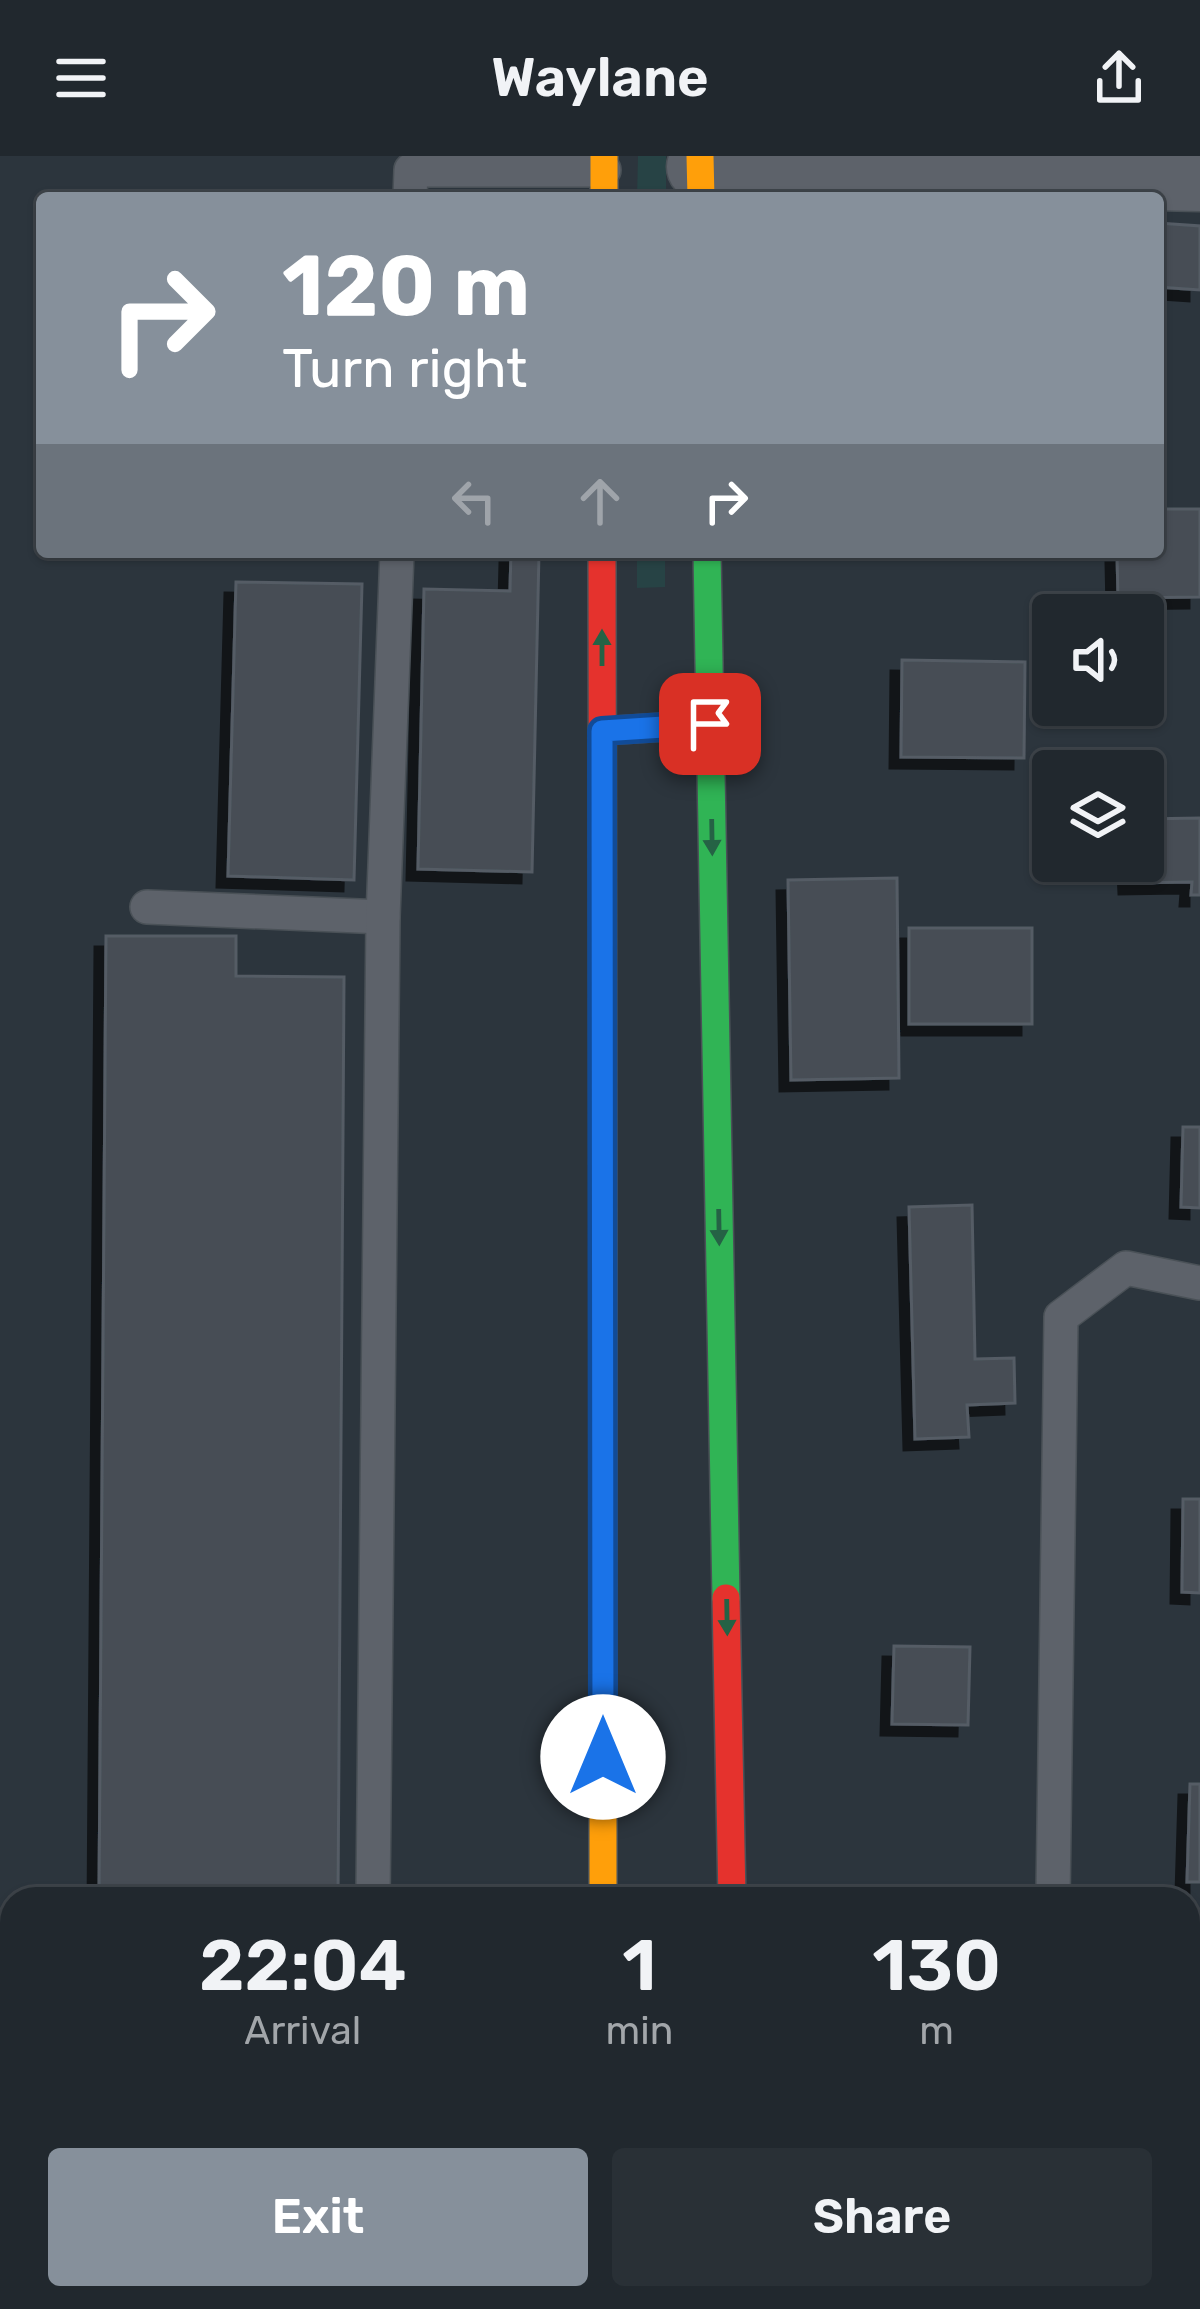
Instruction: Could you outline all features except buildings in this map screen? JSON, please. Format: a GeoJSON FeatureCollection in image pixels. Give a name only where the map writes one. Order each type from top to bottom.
{"type":"FeatureCollection","features":[{"type":"Feature","properties":{"kind":"main road"},"geometry":{"type":"LineString","coordinates":[[602,558],[603,1887]]}},
{"type":"Feature","properties":{"kind":"main road"},"geometry":{"type":"LineString","coordinates":[[707,558],[732,1887]]}},
{"type":"Feature","properties":{"kind":"main road"},"geometry":{"type":"LineString","coordinates":[[602,731],[710,724]]}},
{"type":"Feature","properties":{"kind":"street"},"geometry":{"type":"LineString","coordinates":[[701,174],[1200,178]]}},
{"type":"Feature","properties":{"kind":"lane"},"geometry":{"type":"LineString","coordinates":[[410,192],[411,170],[604,175]]}},
{"type":"Feature","properties":{"kind":"lane"},"geometry":{"type":"LineString","coordinates":[[373,1887],[383,917],[397,558]]}},
{"type":"Feature","properties":{"kind":"lane"},"geometry":{"type":"LineString","coordinates":[[147,907],[383,917]]}},
{"type":"Feature","properties":{"kind":"lane"},"geometry":{"type":"LineString","coordinates":[[1053,1887],[1061,1317],[1126,1268],[1200,1283]]}},
{"type":"Feature","properties":{"kind":"green space"},"geometry":{"type":"Polygon","coordinates":[[[638,156],[666,156],[666,192],[637,192],[638,156]]]}},
{"type":"Feature","properties":{"kind":"green space"},"geometry":{"type":"Polygon","coordinates":[[[637,558],[665,558],[665,587],[637,588],[637,558]]]}},
{"type":"Feature","properties":{"kind":"traffic: fast"},"geometry":{"type":"LineString","coordinates":[[707,558],[726,1598]]}},
{"type":"Feature","properties":{"kind":"traffic: fast"},"geometry":{"type":"LineString","coordinates":[[602,731],[710,724]]}},
{"type":"Feature","properties":{"kind":"traffic: slow"},"geometry":{"type":"LineString","coordinates":[[604,156],[604,192]]}},
{"type":"Feature","properties":{"kind":"traffic: slow"},"geometry":{"type":"LineString","coordinates":[[700,156],[701,192]]}},
{"type":"Feature","properties":{"kind":"traffic: slow"},"geometry":{"type":"LineString","coordinates":[[603,1234],[603,1887]]}},
{"type":"Feature","properties":{"kind":"traffic: jam"},"geometry":{"type":"LineString","coordinates":[[602,558],[603,1234]]}},
{"type":"Feature","properties":{"kind":"traffic: jam"},"geometry":{"type":"LineString","coordinates":[[726,1598],[732,1887]]}},
{"type":"Feature","properties":{"kind":"route"},"geometry":{"type":"LineString","coordinates":[[603,1757],[602,731],[710,724]]}}]}
